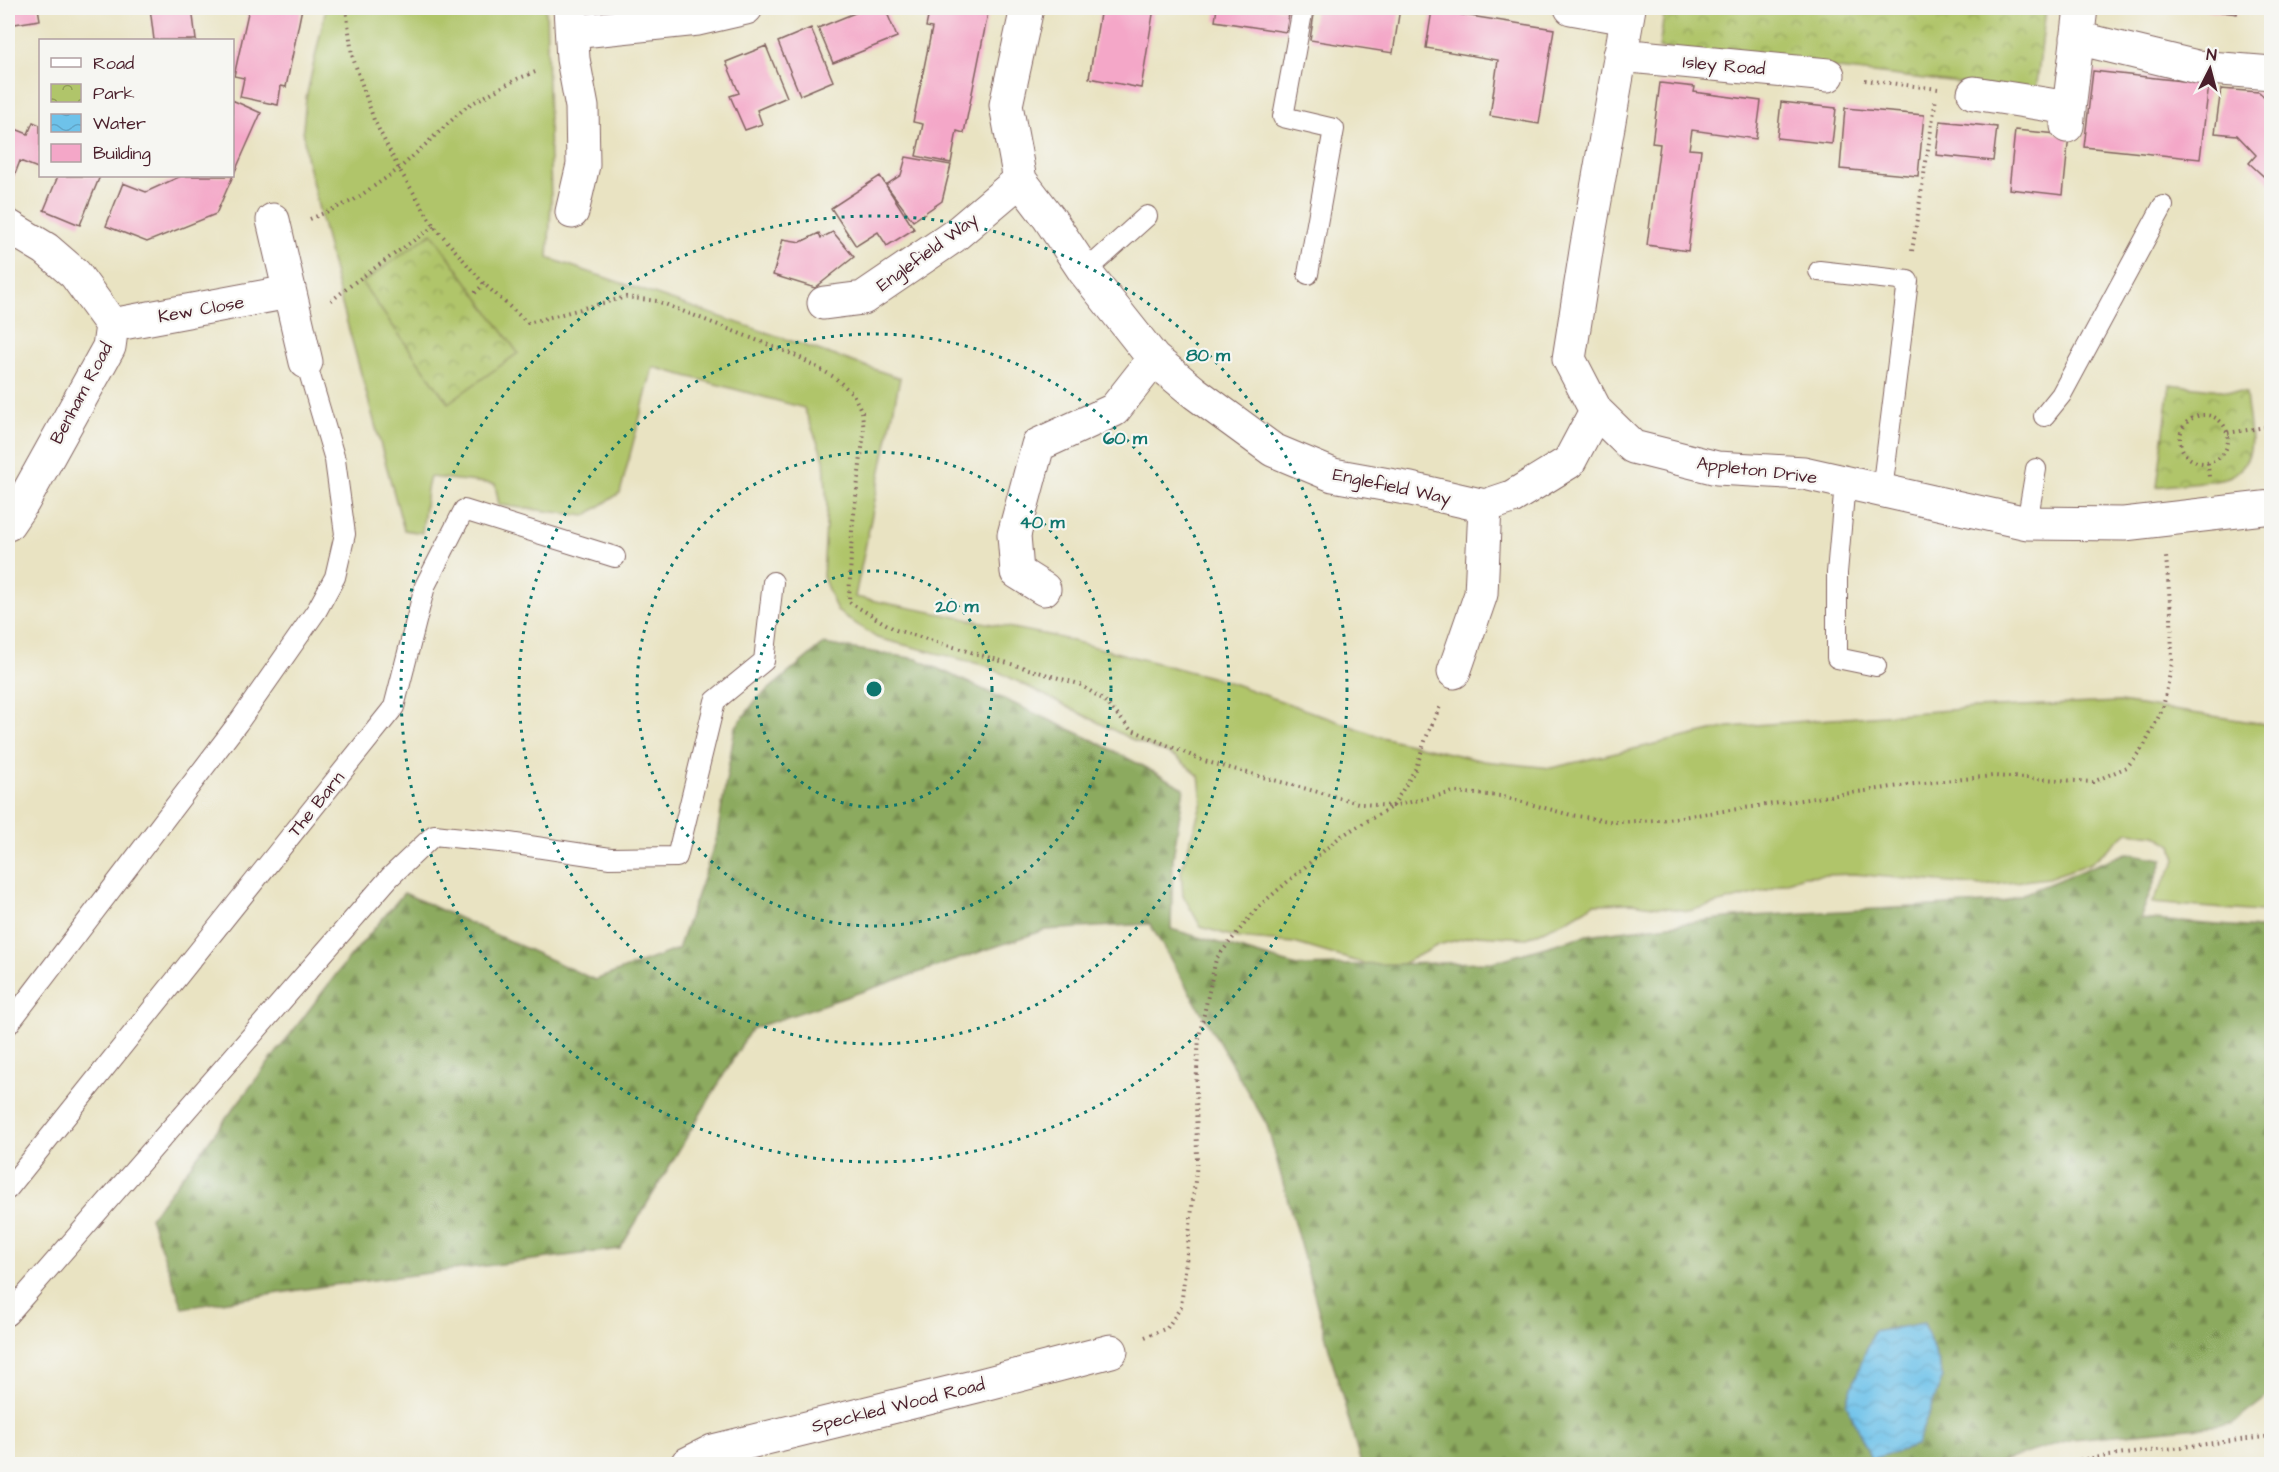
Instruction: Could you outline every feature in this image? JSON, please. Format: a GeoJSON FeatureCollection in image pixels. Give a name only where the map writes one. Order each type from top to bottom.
{"type":"FeatureCollection","features":[{"type":"Feature","properties":{"kind":"street"},"geometry":{"type":"LineString","coordinates":[[572,212],[583,165],[582,107],[572,33],[698,20],[746,8]]}},
{"type":"Feature","properties":{"kind":"street","name":"Englefield Way"},"geometry":{"type":"LineString","coordinates":[[1027,8],[1006,105],[1020,180],[1085,272],[1154,359],[1195,393],[1273,450],[1333,476],[1411,489],[1485,506]]}},
{"type":"Feature","properties":{"kind":"street"},"geometry":{"type":"LineString","coordinates":[[1571,8],[1628,13]]}},
{"type":"Feature","properties":{"kind":"street","name":"Appleton Drive"},"geometry":{"type":"LineString","coordinates":[[1628,13],[1569,359],[1596,411],[1633,447],[1717,468],[1804,473],[2027,523],[2124,524],[2271,507]]}},
{"type":"Feature","properties":{"kind":"street"},"geometry":{"type":"LineString","coordinates":[[1974,93],[2068,117],[2079,23],[2197,67],[2271,73]]}},
{"type":"Feature","properties":{"kind":"street","name":"Isley Road"},"geometry":{"type":"LineString","coordinates":[[1620,56],[1828,75]]}},
{"type":"Feature","properties":{"kind":"street","name":"Englefield Way"},"geometry":{"type":"LineString","coordinates":[[824,303],[863,298],[954,236],[1020,180]]}},
{"type":"Feature","properties":{"kind":"street","name":"Benham Road"},"geometry":{"type":"LineString","coordinates":[[8,226],[46,249],[75,274],[112,325],[109,348],[13,506]]}},
{"type":"Feature","properties":{"kind":"street"},"geometry":{"type":"LineString","coordinates":[[276,229],[306,362]]}},
{"type":"Feature","properties":{"kind":"street","name":"Kew Close"},"geometry":{"type":"LineString","coordinates":[[112,325],[289,292]]}},
{"type":"Feature","properties":{"kind":"street"},"geometry":{"type":"LineString","coordinates":[[1044,589],[1017,572],[1014,535],[1038,445],[1114,410],[1154,359]]}},
{"type":"Feature","properties":{"kind":"street"},"geometry":{"type":"LineString","coordinates":[[1454,672],[1480,594],[1485,506],[1512,497],[1569,462],[1596,411]]}},
{"type":"Feature","properties":{"kind":"street","name":"Speckled Wood Road"},"geometry":{"type":"LineString","coordinates":[[687,1464],[712,1451],[1111,1351]]}},
{"type":"Feature","properties":{"kind":"lane"},"geometry":{"type":"LineString","coordinates":[[1303,8],[1283,117],[1334,129],[1308,274]]}},
{"type":"Feature","properties":{"kind":"lane"},"geometry":{"type":"LineString","coordinates":[[2044,417],[2061,395],[2163,206]]}},
{"type":"Feature","properties":{"kind":"lane"},"geometry":{"type":"LineString","coordinates":[[1085,272],[1147,216]]}},
{"type":"Feature","properties":{"kind":"lane"},"geometry":{"type":"LineString","coordinates":[[1819,271],[1908,281],[1882,492]]}},
{"type":"Feature","properties":{"kind":"lane"},"geometry":{"type":"LineString","coordinates":[[8,1025],[238,723],[317,610],[335,577],[345,534],[336,471],[306,362]]}},
{"type":"Feature","properties":{"kind":"lane"},"geometry":{"type":"LineString","coordinates":[[2027,523],[2036,469]]}},
{"type":"Feature","properties":{"kind":"lane"},"geometry":{"type":"LineString","coordinates":[[1845,483],[1837,573],[1837,658],[1876,666]]}},
{"type":"Feature","properties":{"kind":"lane","name":"The Barn"},"geometry":{"type":"LineString","coordinates":[[8,1188],[394,707],[425,586],[464,510],[615,557]]}},
{"type":"Feature","properties":{"kind":"lane"},"geometry":{"type":"LineString","coordinates":[[8,1315],[390,877],[434,835],[610,858],[677,857],[716,700],[764,661],[773,582]]}},
{"type":"Feature","properties":{"kind":"path"},"geometry":{"type":"LineString","coordinates":[[346,8],[352,55],[374,120],[399,169],[434,226],[483,284],[528,323],[626,297],[657,301],[797,356],[834,377],[853,394],[862,412],[864,432],[852,530],[849,602],[896,630],[1079,684],[1104,700],[1130,729],[1204,760],[1362,804],[1393,806],[1454,792],[1500,796],[1571,815],[1615,822],[1660,820],[1914,783],[1993,776],[2093,782],[2127,768],[2144,746],[2163,708],[2172,663],[2168,568],[2161,520]]}},
{"type":"Feature","properties":{"kind":"path"},"geometry":{"type":"LineString","coordinates":[[276,229],[306,220],[354,200],[399,169],[467,106],[517,79],[572,33]]}},
{"type":"Feature","properties":{"kind":"path"},"geometry":{"type":"LineString","coordinates":[[1828,75],[1974,93]]}},
{"type":"Feature","properties":{"kind":"path"},"geometry":{"type":"LineString","coordinates":[[1908,281],[1937,89]]}},
{"type":"Feature","properties":{"kind":"path"},"geometry":{"type":"LineString","coordinates":[[298,328],[355,282],[434,226]]}},
{"type":"Feature","properties":{"kind":"path"},"geometry":{"type":"LineString","coordinates":[[475,293],[483,284]]}},
{"type":"Feature","properties":{"kind":"path"},"geometry":{"type":"LineString","coordinates":[[2202,414],[2218,419],[2228,433],[2226,450],[2222,456],[2208,464],[2193,461],[2182,451],[2179,443],[2179,435],[2187,422],[2194,416],[2202,414]]}},
{"type":"Feature","properties":{"kind":"path"},"geometry":{"type":"LineString","coordinates":[[2228,433],[2271,426]]}},
{"type":"Feature","properties":{"kind":"path"},"geometry":{"type":"LineString","coordinates":[[1111,1351],[1167,1328],[1181,1307],[1197,1163],[1196,1087],[1199,1037],[1216,959],[1258,907],[1341,837],[1393,806],[1416,768],[1454,672]]}},
{"type":"Feature","properties":{"kind":"path"},"geometry":{"type":"LineString","coordinates":[[2044,1464],[2271,1436]]}},
{"type":"Feature","properties":{"kind":"path"},"geometry":{"type":"LineString","coordinates":[[2092,1464],[2096,1458]]}},
{"type":"Feature","properties":{"kind":"green space"},"geometry":{"type":"Polygon","coordinates":[[[326,8],[546,8],[551,203],[548,258],[900,378],[855,597],[1053,636],[1226,681],[1381,737],[1483,761],[1551,768],[1729,727],[1975,708],[2120,702],[2271,725],[2271,913],[2152,903],[2176,860],[2172,845],[2156,835],[2128,832],[2091,863],[2048,878],[1982,886],[1854,874],[1803,876],[1765,891],[1689,911],[1632,903],[1594,904],[1569,919],[1527,938],[1477,935],[1438,945],[1389,971],[1294,943],[1238,938],[1201,927],[1183,895],[1181,871],[1202,802],[1199,776],[1176,757],[1131,739],[987,666],[877,638],[837,611],[823,577],[827,506],[824,459],[804,408],[653,367],[620,493],[585,516],[499,505],[495,484],[430,477],[422,533],[404,530],[340,297],[306,156],[303,128],[306,98],[326,8]]]}},
{"type":"Feature","properties":{"kind":"green space"},"geometry":{"type":"Polygon","coordinates":[[[1665,8],[2046,8],[2036,92],[1659,48],[1665,8]]]}},
{"type":"Feature","properties":{"kind":"green space"},"geometry":{"type":"Polygon","coordinates":[[[432,233],[518,353],[448,403],[362,283],[432,233]]]}},
{"type":"Feature","properties":{"kind":"green space"},"geometry":{"type":"Polygon","coordinates":[[[2170,384],[2246,393],[2251,443],[2248,458],[2235,474],[2217,480],[2157,487],[2170,384]]]}},
{"type":"Feature","properties":{"kind":"green space"},"geometry":{"type":"Polygon","coordinates":[[[823,644],[917,659],[1095,741],[1184,788],[1173,858],[1171,929],[1297,966],[1493,962],[1587,935],[1735,917],[2003,902],[2126,853],[2163,859],[2140,919],[2271,929],[2271,1394],[2232,1424],[2072,1439],[1994,1464],[1361,1464],[1267,1125],[1150,924],[1045,930],[751,1029],[620,1249],[325,1286],[183,1308],[150,1218],[341,968],[404,893],[595,980],[678,949],[716,841],[735,728],[756,700],[823,644]]]}},
{"type":"Feature","properties":{"kind":"water"},"geometry":{"type":"Polygon","coordinates":[[[1924,1323],[1943,1377],[1916,1446],[1871,1459],[1846,1403],[1873,1332],[1924,1323]]]}},
{"type":"Feature","properties":{"kind":"building"},"geometry":{"type":"Polygon","coordinates":[[[8,8],[38,8],[40,20],[8,25],[8,8]]]}},
{"type":"Feature","properties":{"kind":"building"},"geometry":{"type":"Polygon","coordinates":[[[150,8],[192,8],[196,39],[154,39],[150,8]]]}},
{"type":"Feature","properties":{"kind":"building"},"geometry":{"type":"Polygon","coordinates":[[[249,8],[302,8],[286,87],[281,86],[278,105],[240,97],[244,78],[234,76],[249,8]]]}},
{"type":"Feature","properties":{"kind":"building"},"geometry":{"type":"Polygon","coordinates":[[[867,8],[885,8],[897,37],[833,63],[818,28],[867,8]]]}},
{"type":"Feature","properties":{"kind":"building"},"geometry":{"type":"Polygon","coordinates":[[[930,8],[989,8],[964,133],[957,131],[951,163],[916,156],[923,124],[913,122],[932,28],[926,27],[930,8]]]}},
{"type":"Feature","properties":{"kind":"building"},"geometry":{"type":"Polygon","coordinates":[[[1101,8],[1154,8],[1141,88],[1089,78],[1101,8]]]}},
{"type":"Feature","properties":{"kind":"building"},"geometry":{"type":"Polygon","coordinates":[[[1217,8],[1290,8],[1286,32],[1215,21],[1217,8]]]}},
{"type":"Feature","properties":{"kind":"building"},"geometry":{"type":"Polygon","coordinates":[[[1315,8],[1400,8],[1393,53],[1310,40],[1315,8]]]}},
{"type":"Feature","properties":{"kind":"building"},"geometry":{"type":"Polygon","coordinates":[[[2193,8],[2238,8],[2237,14],[2193,8]]]}},
{"type":"Feature","properties":{"kind":"building"},"geometry":{"type":"Polygon","coordinates":[[[1432,10],[1554,29],[1539,124],[1490,116],[1498,60],[1426,48],[1432,10]]]}},
{"type":"Feature","properties":{"kind":"building"},"geometry":{"type":"Polygon","coordinates":[[[811,28],[833,81],[800,95],[778,42],[811,28]]]}},
{"type":"Feature","properties":{"kind":"building"},"geometry":{"type":"Polygon","coordinates":[[[766,46],[787,97],[757,110],[762,124],[745,130],[730,96],[739,93],[726,62],[766,46]]]}},
{"type":"Feature","properties":{"kind":"building"},"geometry":{"type":"Polygon","coordinates":[[[2093,71],[2209,84],[2200,159],[2084,147],[2093,71]]]}},
{"type":"Feature","properties":{"kind":"building"},"geometry":{"type":"Polygon","coordinates":[[[1660,83],[1695,87],[1694,92],[1761,101],[1756,139],[1692,130],[1689,149],[1701,150],[1688,251],[1647,245],[1660,144],[1652,143],[1660,83]]]}},
{"type":"Feature","properties":{"kind":"building"},"geometry":{"type":"Polygon","coordinates":[[[2221,89],[2259,92],[2272,104],[2272,184],[2249,163],[2256,155],[2237,135],[2215,133],[2221,89]]]}},
{"type":"Feature","properties":{"kind":"building"},"geometry":{"type":"Polygon","coordinates":[[[234,101],[261,113],[234,174],[234,101]]]}},
{"type":"Feature","properties":{"kind":"building"},"geometry":{"type":"Polygon","coordinates":[[[1781,102],[1836,108],[1832,144],[1777,138],[1781,102]]]}},
{"type":"Feature","properties":{"kind":"building"},"geometry":{"type":"Polygon","coordinates":[[[1845,108],[1924,115],[1918,176],[1840,169],[1845,108]]]}},
{"type":"Feature","properties":{"kind":"building"},"geometry":{"type":"Polygon","coordinates":[[[1940,121],[1997,127],[1993,161],[1936,155],[1940,121]]]}},
{"type":"Feature","properties":{"kind":"building"},"geometry":{"type":"Polygon","coordinates":[[[33,122],[39,125],[39,169],[20,161],[12,182],[8,180],[8,126],[28,134],[33,122]]]}},
{"type":"Feature","properties":{"kind":"building"},"geometry":{"type":"Polygon","coordinates":[[[2015,130],[2069,135],[2063,195],[2009,189],[2015,130]]]}},
{"type":"Feature","properties":{"kind":"building"},"geometry":{"type":"Polygon","coordinates":[[[906,157],[951,165],[942,201],[913,221],[886,185],[901,175],[906,157]]]}},
{"type":"Feature","properties":{"kind":"building"},"geometry":{"type":"Polygon","coordinates":[[[880,176],[914,229],[887,246],[878,232],[856,246],[831,208],[880,176]]]}},
{"type":"Feature","properties":{"kind":"building"},"geometry":{"type":"Polygon","coordinates":[[[58,177],[100,177],[80,225],[44,210],[58,177]]]}},
{"type":"Feature","properties":{"kind":"building"},"geometry":{"type":"Polygon","coordinates":[[[179,177],[232,177],[216,214],[147,242],[106,226],[123,183],[146,192],[179,177]]]}},
{"type":"Feature","properties":{"kind":"building"},"geometry":{"type":"Polygon","coordinates":[[[833,232],[854,257],[815,288],[773,275],[783,239],[801,242],[819,233],[821,238],[833,232]]]}}]}
